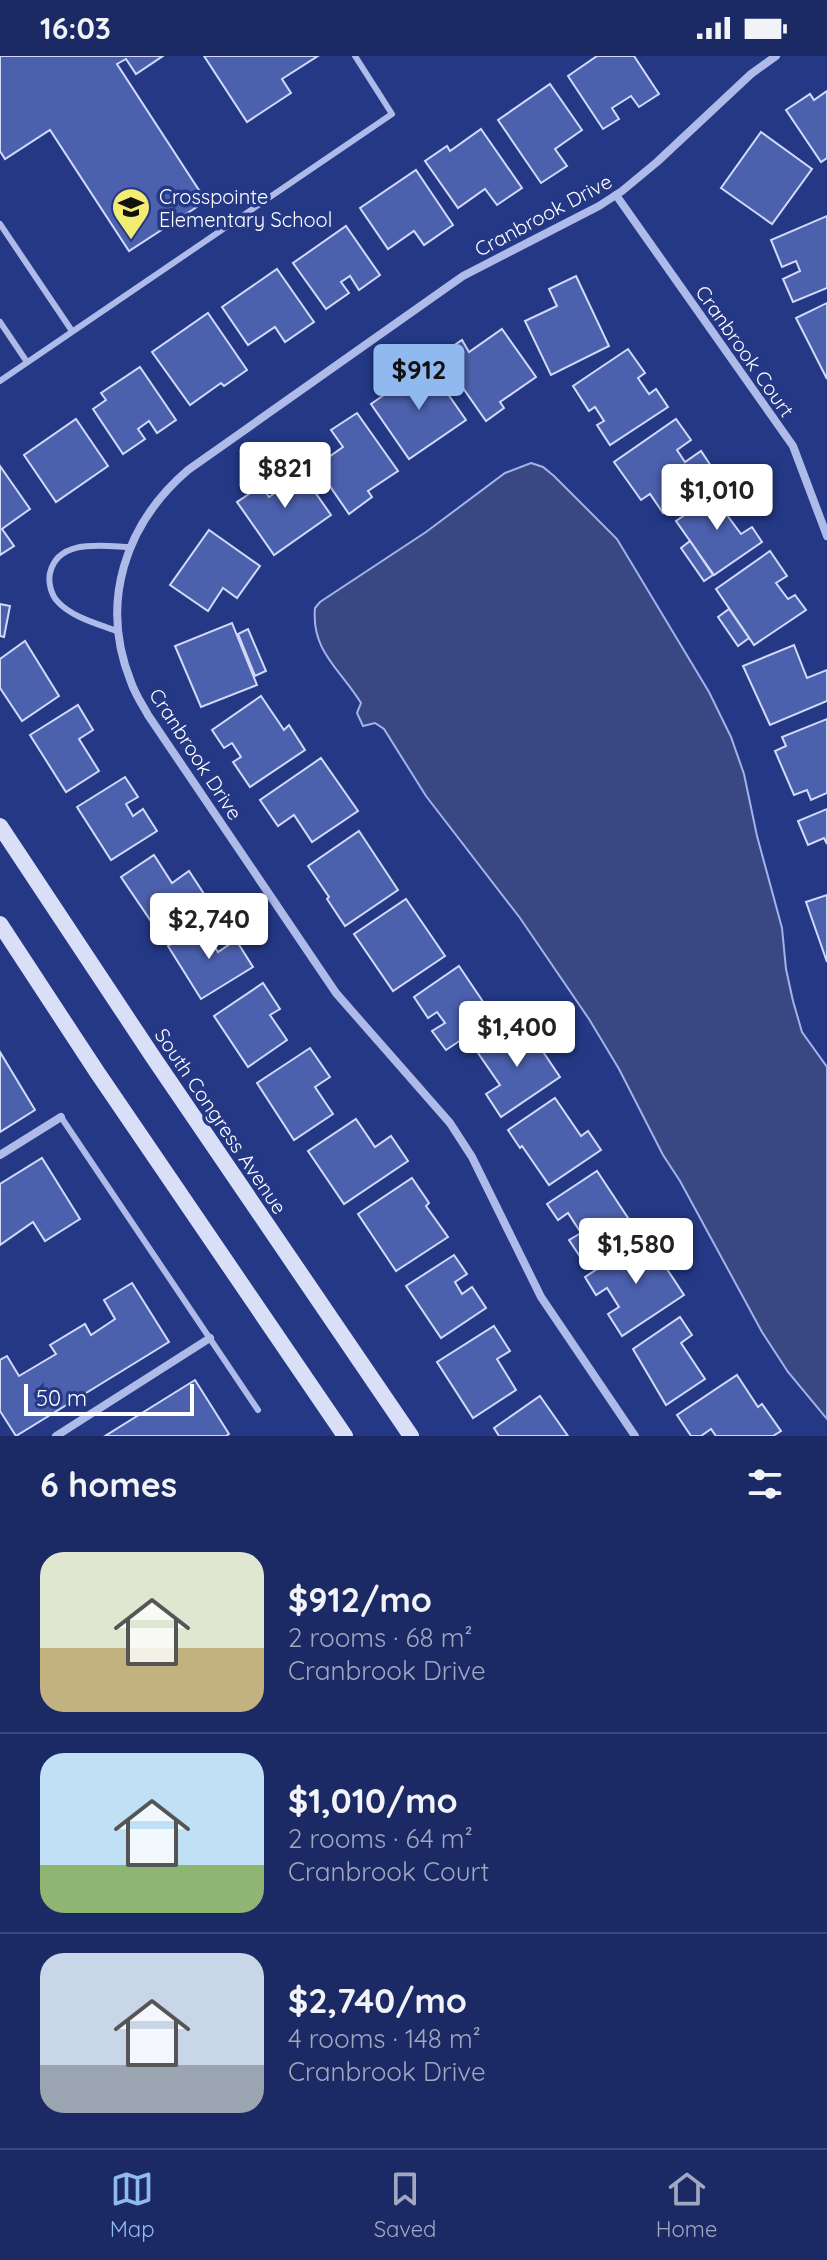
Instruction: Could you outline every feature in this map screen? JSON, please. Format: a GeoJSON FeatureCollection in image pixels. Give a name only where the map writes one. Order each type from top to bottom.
{"type":"FeatureCollection","features":[{"type":"Feature","properties":{"kind":"main road","name":"South Congress Avenue"},"geometry":{"type":"LineString","coordinates":[[0,826],[411,1436]]}},
{"type":"Feature","properties":{"kind":"main road"},"geometry":{"type":"LineString","coordinates":[[0,924],[345,1436]]}},
{"type":"Feature","properties":{"kind":"street","name":"Cranbrook Drive"},"geometry":{"type":"LineString","coordinates":[[635,1436],[541,1297],[472,1157],[450,1123],[336,993],[148,715],[131,683],[121,649],[117,603],[130,547],[148,512],[188,470],[463,276],[616,195],[657,162],[751,74],[776,56]]}},
{"type":"Feature","properties":{"kind":"street","name":"Cranbrook Court"},"geometry":{"type":"LineString","coordinates":[[616,195],[793,446],[827,536]]}},
{"type":"Feature","properties":{"kind":"street"},"geometry":{"type":"LineString","coordinates":[[0,1155],[61,1117]]}},
{"type":"Feature","properties":{"kind":"street"},"geometry":{"type":"LineString","coordinates":[[56,1436],[210,1338]]}},
{"type":"Feature","properties":{"kind":"lane"},"geometry":{"type":"LineString","coordinates":[[0,381],[392,114],[355,56]]}},
{"type":"Feature","properties":{"kind":"lane"},"geometry":{"type":"LineString","coordinates":[[0,224],[72,331]]}},
{"type":"Feature","properties":{"kind":"lane"},"geometry":{"type":"LineString","coordinates":[[0,322],[27,362]]}},
{"type":"Feature","properties":{"kind":"lane"},"geometry":{"type":"LineString","coordinates":[[119,632],[75,615],[56,601],[49,577],[57,557],[68,550],[92,545],[130,547]]}},
{"type":"Feature","properties":{"kind":"lane"},"geometry":{"type":"LineString","coordinates":[[61,1117],[258,1410]]}},
{"type":"Feature","properties":{"kind":"water"},"geometry":{"type":"Polygon","coordinates":[[[531,463],[543,467],[554,476],[617,539],[709,692],[731,737],[744,774],[782,928],[793,1001],[802,1032],[827,1067],[827,1419],[788,1372],[762,1332],[589,1019],[520,918],[426,796],[384,729],[375,723],[363,726],[357,713],[361,703],[329,659],[318,636],[315,608],[320,602],[426,532],[505,473],[531,463]]]}},
{"type":"Feature","properties":{"kind":"building"},"geometry":{"type":"Polygon","coordinates":[[[0,56],[163,56],[136,74],[126,59],[117,64],[206,201],[129,251],[50,130],[5,159],[0,151],[0,56]]]}},
{"type":"Feature","properties":{"kind":"building"},"geometry":{"type":"Polygon","coordinates":[[[204,56],[318,56],[282,79],[291,93],[247,122],[204,56]]]}},
{"type":"Feature","properties":{"kind":"building"},"geometry":{"type":"Polygon","coordinates":[[[597,56],[634,56],[659,94],[639,107],[631,96],[612,108],[619,119],[603,129],[568,76],[597,56]]]}},
{"type":"Feature","properties":{"kind":"building"},"geometry":{"type":"Polygon","coordinates":[[[550,84],[582,130],[555,149],[567,166],[541,183],[498,120],[550,84]]]}},
{"type":"Feature","properties":{"kind":"building"},"geometry":{"type":"Polygon","coordinates":[[[827,91],[827,158],[821,162],[786,110],[810,94],[814,100],[827,91]]]}},
{"type":"Feature","properties":{"kind":"building"},"geometry":{"type":"Polygon","coordinates":[[[481,129],[522,188],[497,205],[485,189],[458,208],[425,161],[447,146],[450,151],[481,129]]]}},
{"type":"Feature","properties":{"kind":"building"},"geometry":{"type":"Polygon","coordinates":[[[761,132],[812,169],[772,224],[721,188],[761,132]]]}},
{"type":"Feature","properties":{"kind":"building"},"geometry":{"type":"Polygon","coordinates":[[[416,170],[453,225],[424,245],[414,231],[388,249],[360,208],[416,170]]]}},
{"type":"Feature","properties":{"kind":"building"},"geometry":{"type":"Polygon","coordinates":[[[827,216],[827,288],[793,302],[783,279],[800,271],[796,261],[782,267],[771,240],[827,216]]]}},
{"type":"Feature","properties":{"kind":"building"},"geometry":{"type":"Polygon","coordinates":[[[346,226],[380,275],[359,290],[350,276],[341,282],[349,293],[326,309],[293,263],[346,226]]]}},
{"type":"Feature","properties":{"kind":"building"},"geometry":{"type":"Polygon","coordinates":[[[277,269],[314,322],[285,342],[275,327],[248,345],[222,307],[277,269]]]}},
{"type":"Feature","properties":{"kind":"building"},"geometry":{"type":"Polygon","coordinates":[[[576,276],[609,346],[551,375],[525,321],[557,306],[549,289],[576,276]]]}},
{"type":"Feature","properties":{"kind":"building"},"geometry":{"type":"Polygon","coordinates":[[[827,303],[827,379],[796,318],[827,303]]]}},
{"type":"Feature","properties":{"kind":"building"},"geometry":{"type":"Polygon","coordinates":[[[208,313],[247,370],[224,386],[221,383],[190,405],[152,352],[208,313]]]}},
{"type":"Feature","properties":{"kind":"building"},"geometry":{"type":"Polygon","coordinates":[[[502,329],[536,377],[500,402],[504,408],[486,421],[440,355],[462,340],[469,352],[502,329]]]}},
{"type":"Feature","properties":{"kind":"building"},"geometry":{"type":"Polygon","coordinates":[[[628,349],[645,373],[638,378],[649,394],[656,389],[668,407],[610,445],[597,425],[604,421],[595,407],[589,411],[573,386],[628,349]]]}},
{"type":"Feature","properties":{"kind":"building"},"geometry":{"type":"Polygon","coordinates":[[[427,364],[466,420],[409,459],[371,404],[397,386],[400,390],[414,381],[410,376],[427,364]]]}},
{"type":"Feature","properties":{"kind":"building"},"geometry":{"type":"Polygon","coordinates":[[[140,367],[176,420],[157,433],[149,421],[138,429],[145,439],[123,454],[93,409],[106,400],[101,393],[140,367]]]}},
{"type":"Feature","properties":{"kind":"building"},"geometry":{"type":"Polygon","coordinates":[[[357,413],[398,471],[368,491],[372,497],[349,514],[316,466],[343,447],[331,430],[357,413]]]}},
{"type":"Feature","properties":{"kind":"building"},"geometry":{"type":"Polygon","coordinates":[[[76,419],[108,466],[56,502],[24,455],[76,419]]]}},
{"type":"Feature","properties":{"kind":"building"},"geometry":{"type":"Polygon","coordinates":[[[676,419],[691,440],[677,450],[685,462],[701,451],[717,475],[663,513],[650,494],[641,500],[614,462],[676,419]]]}},
{"type":"Feature","properties":{"kind":"building"},"geometry":{"type":"Polygon","coordinates":[[[294,462],[331,515],[274,555],[237,502],[261,486],[269,497],[284,487],[276,475],[294,462]]]}},
{"type":"Feature","properties":{"kind":"building"},"geometry":{"type":"Polygon","coordinates":[[[0,466],[30,509],[2,529],[14,546],[0,555],[0,466]]]}},
{"type":"Feature","properties":{"kind":"building"},"geometry":{"type":"Polygon","coordinates":[[[725,487],[738,507],[727,515],[741,534],[752,527],[762,542],[714,575],[676,521],[725,487]]]}},
{"type":"Feature","properties":{"kind":"building"},"geometry":{"type":"Polygon","coordinates":[[[209,530],[260,566],[237,598],[223,588],[208,611],[170,585],[209,530]]]}},
{"type":"Feature","properties":{"kind":"building"},"geometry":{"type":"Polygon","coordinates":[[[690,541],[713,575],[704,581],[681,548],[690,541]]]}},
{"type":"Feature","properties":{"kind":"building"},"geometry":{"type":"Polygon","coordinates":[[[770,551],[787,576],[776,583],[788,599],[795,595],[806,610],[754,645],[716,589],[770,551]]]}},
{"type":"Feature","properties":{"kind":"building"},"geometry":{"type":"Polygon","coordinates":[[[0,604],[10,606],[4,637],[0,636],[0,604]]]}},
{"type":"Feature","properties":{"kind":"building"},"geometry":{"type":"Polygon","coordinates":[[[729,609],[749,638],[738,646],[718,617],[729,609]]]}},
{"type":"Feature","properties":{"kind":"building"},"geometry":{"type":"Polygon","coordinates":[[[232,623],[257,685],[201,707],[175,646],[232,623]]]}},
{"type":"Feature","properties":{"kind":"building"},"geometry":{"type":"Polygon","coordinates":[[[248,629],[266,671],[255,676],[238,634],[248,629]]]}},
{"type":"Feature","properties":{"kind":"building"},"geometry":{"type":"Polygon","coordinates":[[[25,641],[59,696],[22,721],[0,688],[0,659],[25,641]]]}},
{"type":"Feature","properties":{"kind":"building"},"geometry":{"type":"Polygon","coordinates":[[[794,645],[807,678],[827,670],[827,701],[770,725],[743,666],[794,645]]]}},
{"type":"Feature","properties":{"kind":"building"},"geometry":{"type":"Polygon","coordinates":[[[261,696],[284,730],[289,725],[305,750],[250,787],[233,762],[241,757],[232,743],[224,748],[212,730],[261,696]]]}},
{"type":"Feature","properties":{"kind":"building"},"geometry":{"type":"Polygon","coordinates":[[[78,705],[93,730],[79,739],[99,771],[66,792],[30,735],[78,705]]]}},
{"type":"Feature","properties":{"kind":"building"},"geometry":{"type":"Polygon","coordinates":[[[827,719],[827,793],[811,800],[807,790],[794,795],[775,751],[786,746],[782,737],[827,719]]]}},
{"type":"Feature","properties":{"kind":"building"},"geometry":{"type":"Polygon","coordinates":[[[321,758],[358,811],[312,842],[294,815],[278,826],[260,800],[321,758]]]}},
{"type":"Feature","properties":{"kind":"building"},"geometry":{"type":"Polygon","coordinates":[[[125,777],[138,797],[126,804],[133,816],[143,809],[157,831],[111,860],[77,807],[125,777]]]}},
{"type":"Feature","properties":{"kind":"building"},"geometry":{"type":"Polygon","coordinates":[[[827,809],[827,844],[824,838],[808,845],[798,821],[827,809]]]}},
{"type":"Feature","properties":{"kind":"building"},"geometry":{"type":"Polygon","coordinates":[[[359,831],[398,890],[345,926],[308,866],[359,831]]]}},
{"type":"Feature","properties":{"kind":"building"},"geometry":{"type":"Polygon","coordinates":[[[154,855],[172,883],[189,871],[206,897],[157,930],[121,877],[154,855]]]}},
{"type":"Feature","properties":{"kind":"building"},"geometry":{"type":"Polygon","coordinates":[[[827,895],[827,962],[806,902],[827,895]]]}},
{"type":"Feature","properties":{"kind":"building"},"geometry":{"type":"Polygon","coordinates":[[[406,899],[445,956],[393,991],[354,934],[406,899]]]}},
{"type":"Feature","properties":{"kind":"building"},"geometry":{"type":"Polygon","coordinates":[[[201,925],[218,952],[236,940],[253,967],[201,999],[168,946],[201,925]]]}},
{"type":"Feature","properties":{"kind":"building"},"geometry":{"type":"Polygon","coordinates":[[[459,966],[494,1018],[446,1050],[432,1031],[445,1023],[437,1012],[428,1018],[414,997],[459,966]]]}},
{"type":"Feature","properties":{"kind":"building"},"geometry":{"type":"Polygon","coordinates":[[[263,983],[280,1009],[270,1015],[287,1040],[248,1067],[214,1016],[263,983]]]}},
{"type":"Feature","properties":{"kind":"building"},"geometry":{"type":"Polygon","coordinates":[[[523,1022],[560,1077],[501,1117],[486,1094],[500,1085],[478,1053],[523,1022]]]}},
{"type":"Feature","properties":{"kind":"building"},"geometry":{"type":"Polygon","coordinates":[[[310,1048],[330,1077],[315,1087],[333,1114],[294,1140],[257,1083],[310,1048]]]}},
{"type":"Feature","properties":{"kind":"building"},"geometry":{"type":"Polygon","coordinates":[[[0,1052],[35,1110],[0,1132],[0,1052]]]}},
{"type":"Feature","properties":{"kind":"building"},"geometry":{"type":"Polygon","coordinates":[[[555,1098],[581,1136],[588,1131],[601,1150],[549,1185],[508,1130],[555,1098]]]}},
{"type":"Feature","properties":{"kind":"building"},"geometry":{"type":"Polygon","coordinates":[[[356,1119],[375,1147],[391,1136],[408,1161],[344,1204],[308,1151],[356,1119]]]}},
{"type":"Feature","properties":{"kind":"building"},"geometry":{"type":"Polygon","coordinates":[[[42,1158],[80,1219],[45,1241],[33,1222],[0,1245],[0,1184],[42,1158]]]}},
{"type":"Feature","properties":{"kind":"building"},"geometry":{"type":"Polygon","coordinates":[[[597,1171],[634,1227],[583,1261],[569,1240],[581,1233],[568,1213],[558,1220],[547,1204],[597,1171]]]}},
{"type":"Feature","properties":{"kind":"building"},"geometry":{"type":"Polygon","coordinates":[[[412,1178],[429,1203],[426,1206],[448,1237],[396,1271],[358,1214],[412,1178]]]}},
{"type":"Feature","properties":{"kind":"building"},"geometry":{"type":"Polygon","coordinates":[[[646,1237],[684,1295],[622,1336],[608,1314],[619,1307],[607,1288],[596,1295],[585,1277],[646,1237]]]}},
{"type":"Feature","properties":{"kind":"building"},"geometry":{"type":"Polygon","coordinates":[[[454,1255],[467,1274],[455,1282],[462,1294],[472,1287],[486,1308],[441,1338],[406,1286],[454,1255]]]}},
{"type":"Feature","properties":{"kind":"building"},"geometry":{"type":"Polygon","coordinates":[[[132,1283],[169,1342],[16,1436],[0,1411],[0,1360],[7,1356],[19,1376],[56,1354],[50,1345],[85,1324],[91,1335],[115,1319],[104,1300],[132,1283]]]}},
{"type":"Feature","properties":{"kind":"building"},"geometry":{"type":"Polygon","coordinates":[[[680,1317],[692,1335],[681,1343],[705,1379],[666,1405],[633,1349],[680,1317]]]}},
{"type":"Feature","properties":{"kind":"building"},"geometry":{"type":"Polygon","coordinates":[[[494,1326],[510,1351],[497,1359],[516,1390],[473,1418],[437,1362],[494,1326]]]}},
{"type":"Feature","properties":{"kind":"building"},"geometry":{"type":"Polygon","coordinates":[[[737,1375],[758,1407],[762,1404],[781,1431],[773,1436],[716,1436],[711,1429],[701,1436],[691,1436],[677,1415],[737,1375]]]}},
{"type":"Feature","properties":{"kind":"building"},"geometry":{"type":"Polygon","coordinates":[[[195,1380],[229,1434],[226,1436],[105,1436],[195,1380]]]}},
{"type":"Feature","properties":{"kind":"building"},"geometry":{"type":"Polygon","coordinates":[[[540,1396],[568,1436],[499,1436],[494,1428],[540,1396]]]}},
{"type":"Feature","properties":{"kind":"place","name":"Crosspointe Elementary School"},"geometry":{"type":"Point","coordinates":[131,241]}}]}
